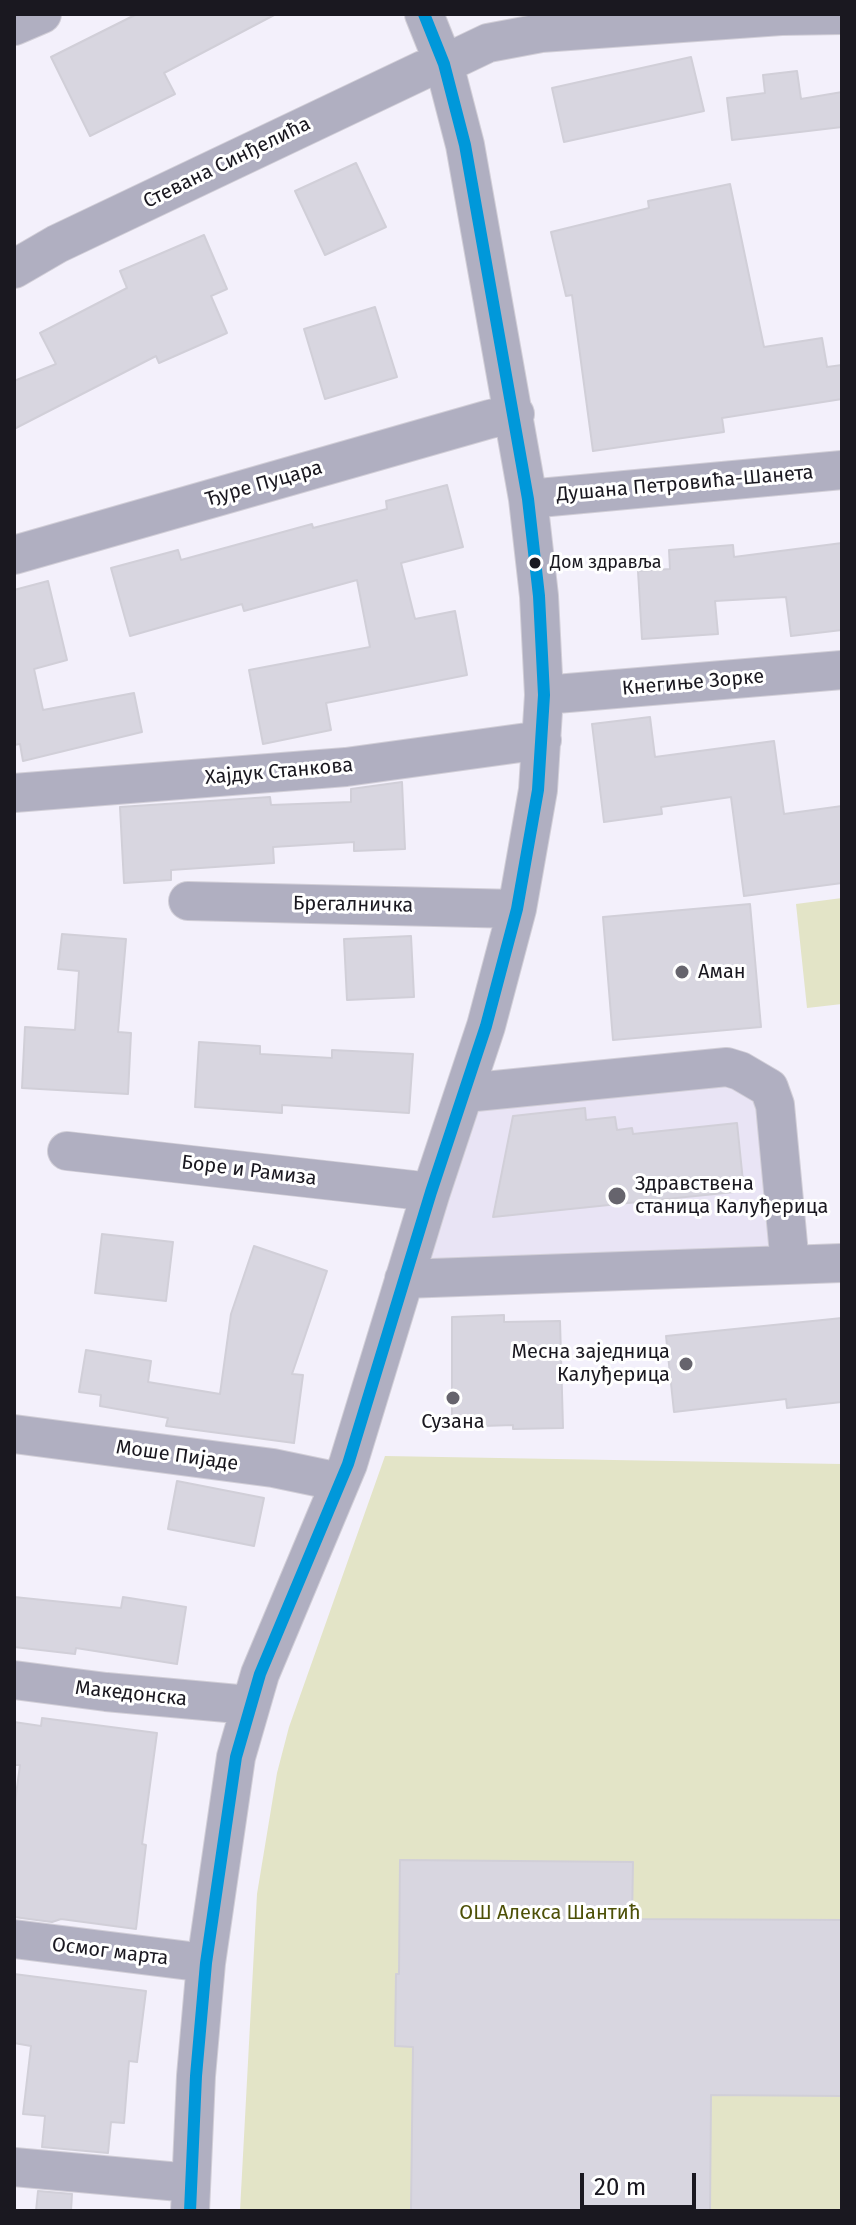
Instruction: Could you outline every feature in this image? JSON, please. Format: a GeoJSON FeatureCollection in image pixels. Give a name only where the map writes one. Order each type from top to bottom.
{"type":"FeatureCollection","features":[{"type":"Feature","properties":{"kind":"street"},"geometry":{"type":"LineString","coordinates":[[14,26],[42,14]]}},
{"type":"Feature","properties":{"kind":"street"},"geometry":{"type":"LineString","coordinates":[[14,2167],[190,2197],[206,1963],[226,1816],[249,1705],[340,1482],[380,1363],[431,1192],[465,1093],[517,909],[533,832],[544,695],[539,596],[528,499],[465,145],[444,64],[424,14]]}},
{"type":"Feature","properties":{"kind":"street","name":"Стевана Синђелића"},"geometry":{"type":"LineString","coordinates":[[14,269],[57,244],[423,70],[444,64],[488,43],[541,33],[781,16],[842,15]]}},
{"type":"Feature","properties":{"kind":"street","name":"Ђуре Пуцара"},"geometry":{"type":"LineString","coordinates":[[14,555],[515,414]]}},
{"type":"Feature","properties":{"kind":"street","name":"Душана Петровића-Шанета"},"geometry":{"type":"LineString","coordinates":[[528,499],[842,470]]}},
{"type":"Feature","properties":{"kind":"street","name":"Кнегиње Зорке"},"geometry":{"type":"LineString","coordinates":[[544,695],[842,670]]}},
{"type":"Feature","properties":{"kind":"street","name":"Хајдук Станкова"},"geometry":{"type":"LineString","coordinates":[[14,793],[346,767],[542,740]]}},
{"type":"Feature","properties":{"kind":"street","name":"Брегалничка"},"geometry":{"type":"LineString","coordinates":[[188,901],[517,909]]}},
{"type":"Feature","properties":{"kind":"street"},"geometry":{"type":"LineString","coordinates":[[465,1093],[727,1067],[740,1071],[769,1088],[775,1105],[790,1265]]}},
{"type":"Feature","properties":{"kind":"street","name":"Боре и Рамиза"},"geometry":{"type":"LineString","coordinates":[[67,1151],[431,1192]]}},
{"type":"Feature","properties":{"kind":"street"},"geometry":{"type":"LineString","coordinates":[[404,1279],[842,1263]]}},
{"type":"Feature","properties":{"kind":"street","name":"Моше Пијаде"},"geometry":{"type":"LineString","coordinates":[[14,1434],[273,1468],[340,1482]]}},
{"type":"Feature","properties":{"kind":"street","name":"Македонска"},"geometry":{"type":"LineString","coordinates":[[14,1680],[249,1705]]}},
{"type":"Feature","properties":{"kind":"street","name":"Осмог марта"},"geometry":{"type":"LineString","coordinates":[[14,1939],[206,1963]]}},
{"type":"Feature","properties":{"kind":"shaded area","name":"Здравствена станица Калуђерица"},"geometry":{"type":"Polygon","coordinates":[[[753,1078],[790,1265],[423,1278],[484,1092],[753,1078]]]}},
{"type":"Feature","properties":{"kind":"green space"},"geometry":{"type":"Polygon","coordinates":[[[842,898],[842,1004],[807,1008],[796,904],[842,898]]]}},
{"type":"Feature","properties":{"kind":"green space","name":"ОШ Алекса Шантић"},"geometry":{"type":"Polygon","coordinates":[[[385,1456],[842,1464],[842,2211],[240,2211],[257,1894],[277,1773],[289,1727],[385,1456]]]}},
{"type":"Feature","properties":{"kind":"building"},"geometry":{"type":"Polygon","coordinates":[[[137,14],[276,14],[164,73],[175,94],[90,136],[51,57],[137,14]]]}},
{"type":"Feature","properties":{"kind":"building"},"geometry":{"type":"Polygon","coordinates":[[[691,57],[704,111],[564,142],[552,88],[691,57]]]}},
{"type":"Feature","properties":{"kind":"building"},"geometry":{"type":"Polygon","coordinates":[[[797,71],[801,99],[842,92],[842,127],[732,140],[727,98],[765,93],[763,75],[797,71]]]}},
{"type":"Feature","properties":{"kind":"building"},"geometry":{"type":"Polygon","coordinates":[[[356,163],[386,227],[325,255],[295,191],[356,163]]]}},
{"type":"Feature","properties":{"kind":"building"},"geometry":{"type":"Polygon","coordinates":[[[730,184],[764,347],[822,338],[827,367],[842,365],[842,399],[722,418],[724,432],[593,451],[572,295],[566,296],[551,232],[649,208],[648,201],[730,184]]]}},
{"type":"Feature","properties":{"kind":"building"},"geometry":{"type":"Polygon","coordinates":[[[204,235],[227,289],[211,296],[227,333],[159,363],[156,356],[14,429],[14,381],[56,364],[40,333],[127,288],[120,271],[204,235]]]}},
{"type":"Feature","properties":{"kind":"building"},"geometry":{"type":"Polygon","coordinates":[[[375,307],[397,377],[325,399],[304,329],[375,307]]]}},
{"type":"Feature","properties":{"kind":"building"},"geometry":{"type":"Polygon","coordinates":[[[447,485],[463,547],[401,563],[415,619],[455,611],[467,675],[326,703],[331,730],[263,744],[249,670],[370,647],[357,580],[244,611],[242,604],[130,636],[111,568],[178,550],[181,560],[312,524],[313,528],[387,509],[386,501],[447,485]]]}},
{"type":"Feature","properties":{"kind":"building"},"geometry":{"type":"Polygon","coordinates":[[[842,543],[842,630],[791,636],[786,597],[715,601],[718,634],[642,639],[638,571],[670,569],[669,550],[733,545],[734,557],[842,543]]]}},
{"type":"Feature","properties":{"kind":"building"},"geometry":{"type":"Polygon","coordinates":[[[48,581],[67,660],[34,669],[43,710],[134,693],[142,732],[23,761],[20,744],[14,745],[14,590],[48,581]]]}},
{"type":"Feature","properties":{"kind":"building"},"geometry":{"type":"Polygon","coordinates":[[[650,717],[655,757],[774,741],[784,814],[842,806],[842,883],[744,896],[731,797],[661,807],[662,814],[604,822],[592,724],[650,717]]]}},
{"type":"Feature","properties":{"kind":"building"},"geometry":{"type":"Polygon","coordinates":[[[402,782],[405,849],[354,851],[354,842],[273,847],[274,863],[171,870],[171,880],[124,883],[120,807],[270,797],[271,805],[351,802],[351,789],[402,782]]]}},
{"type":"Feature","properties":{"kind":"building","name":"Аман"},"geometry":{"type":"Polygon","coordinates":[[[750,904],[761,1027],[613,1040],[603,917],[750,904]]]}},
{"type":"Feature","properties":{"kind":"building"},"geometry":{"type":"Polygon","coordinates":[[[62,934],[126,939],[118,1032],[131,1033],[128,1094],[22,1088],[25,1027],[75,1030],[79,971],[58,969],[62,934]]]}},
{"type":"Feature","properties":{"kind":"building"},"geometry":{"type":"Polygon","coordinates":[[[411,936],[414,997],[347,1000],[344,939],[411,936]]]}},
{"type":"Feature","properties":{"kind":"building"},"geometry":{"type":"Polygon","coordinates":[[[199,1042],[260,1046],[260,1054],[332,1058],[332,1050],[413,1054],[409,1113],[282,1105],[282,1113],[195,1107],[199,1042]]]}},
{"type":"Feature","properties":{"kind":"building"},"geometry":{"type":"Polygon","coordinates":[[[585,1108],[586,1120],[615,1117],[617,1130],[632,1128],[633,1134],[737,1123],[744,1191],[493,1217],[513,1116],[585,1108]]]}},
{"type":"Feature","properties":{"kind":"building"},"geometry":{"type":"Polygon","coordinates":[[[102,1234],[173,1242],[166,1301],[95,1293],[102,1234]]]}},
{"type":"Feature","properties":{"kind":"building"},"geometry":{"type":"Polygon","coordinates":[[[254,1246],[327,1271],[292,1374],[303,1375],[294,1443],[166,1426],[168,1418],[100,1406],[101,1395],[79,1392],[86,1350],[151,1361],[148,1382],[220,1394],[231,1314],[254,1246]]]}},
{"type":"Feature","properties":{"kind":"building"},"geometry":{"type":"Polygon","coordinates":[[[504,1315],[504,1322],[560,1321],[563,1428],[513,1429],[513,1425],[452,1427],[452,1317],[504,1315]]]}},
{"type":"Feature","properties":{"kind":"building"},"geometry":{"type":"Polygon","coordinates":[[[842,1318],[842,1402],[787,1408],[786,1399],[674,1412],[666,1336],[842,1318]]]}},
{"type":"Feature","properties":{"kind":"building"},"geometry":{"type":"Polygon","coordinates":[[[177,1481],[264,1498],[254,1546],[168,1529],[177,1481]]]}},
{"type":"Feature","properties":{"kind":"building"},"geometry":{"type":"Polygon","coordinates":[[[14,1597],[121,1608],[123,1597],[186,1607],[177,1664],[76,1648],[75,1654],[14,1647],[14,1597]]]}},
{"type":"Feature","properties":{"kind":"building"},"geometry":{"type":"Polygon","coordinates":[[[42,1718],[157,1733],[142,1844],[146,1845],[136,1929],[61,1919],[52,1922],[14,1917],[14,1810],[20,1765],[14,1765],[14,1722],[41,1726],[42,1718]]]}},
{"type":"Feature","properties":{"kind":"building"},"geometry":{"type":"Polygon","coordinates":[[[400,1860],[633,1862],[632,1919],[842,1920],[842,2096],[711,2095],[710,2211],[411,2211],[413,2047],[395,2046],[400,1860]]]}},
{"type":"Feature","properties":{"kind":"building"},"geometry":{"type":"Polygon","coordinates":[[[14,1974],[146,1991],[137,2062],[129,2061],[124,2123],[111,2122],[108,2153],[42,2147],[45,2116],[23,2114],[31,2046],[14,2043],[14,1974]]]}},
{"type":"Feature","properties":{"kind":"building"},"geometry":{"type":"Polygon","coordinates":[[[38,2191],[72,2194],[71,2211],[36,2211],[38,2191]]]}},
{"type":"Feature","properties":{"kind":"transit line"},"geometry":{"type":"LineString","coordinates":[[190,2211],[196,2076],[206,1963],[236,1757],[260,1674],[348,1464],[431,1192],[486,1026],[517,909],[538,790],[544,695],[539,596],[528,499],[465,145],[444,64],[424,14]]}},
{"type":"Feature","properties":{"kind":"place","name":"Дом здравља"},"geometry":{"type":"Point","coordinates":[535,563]}},
{"type":"Feature","properties":{"kind":"place","name":"Аман"},"geometry":{"type":"Point","coordinates":[682,972]}},
{"type":"Feature","properties":{"kind":"place","name":"Здравствена станица Калуђерица"},"geometry":{"type":"Point","coordinates":[617,1196]}},
{"type":"Feature","properties":{"kind":"place","name":"Месна заједница Калуђерица"},"geometry":{"type":"Point","coordinates":[686,1364]}},
{"type":"Feature","properties":{"kind":"place","name":"Сузана"},"geometry":{"type":"Point","coordinates":[453,1398]}}]}
